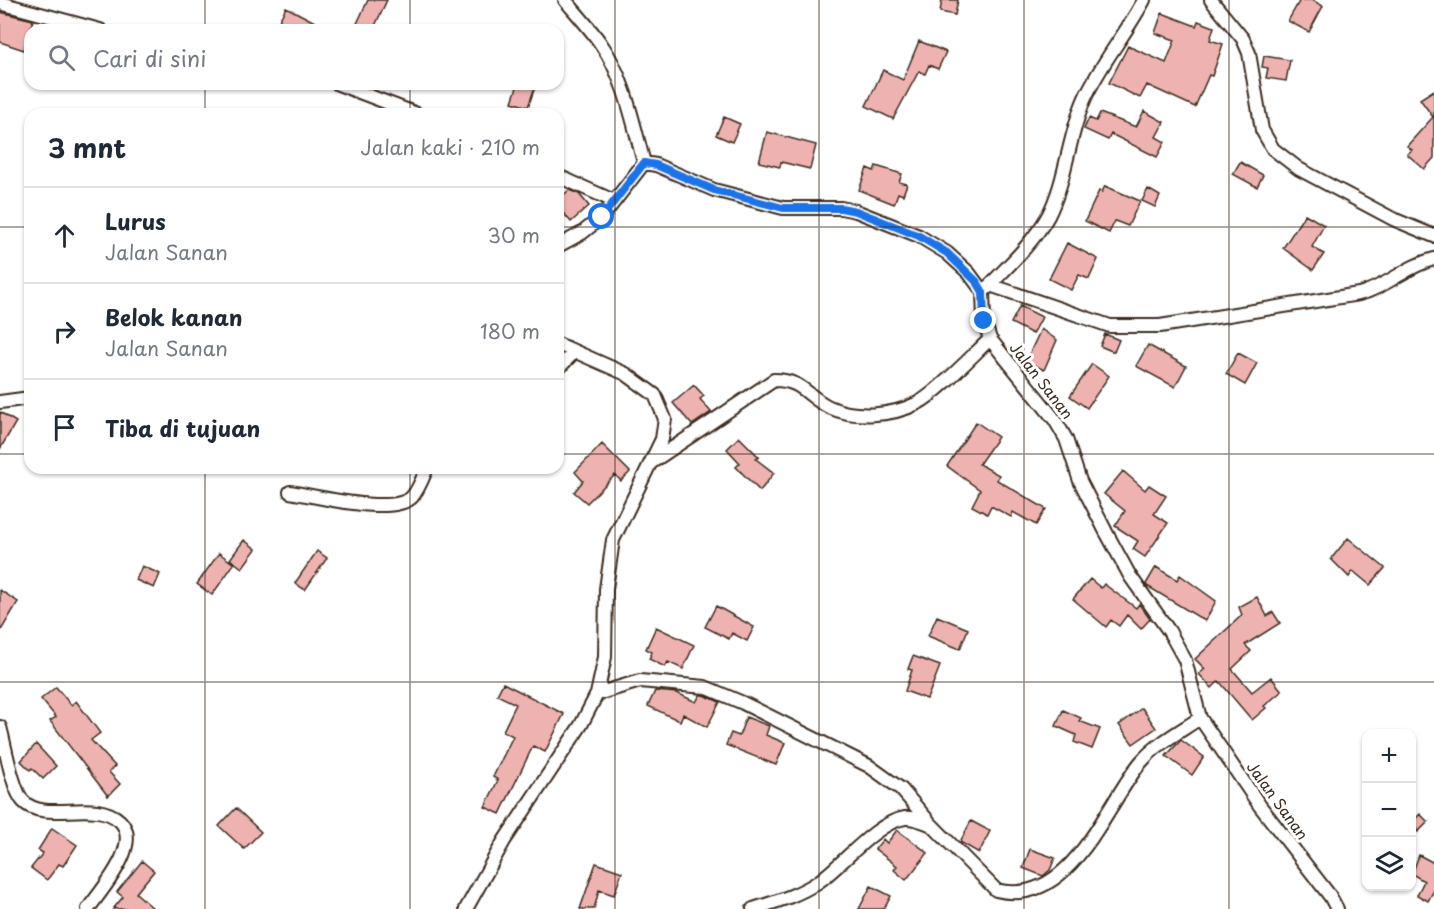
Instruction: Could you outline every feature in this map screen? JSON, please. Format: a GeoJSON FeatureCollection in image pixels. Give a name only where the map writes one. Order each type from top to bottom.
{"type":"FeatureCollection","features":[{"type":"Feature","properties":{"kind":"street"},"geometry":{"type":"LineString","coordinates":[[565,0],[611,60],[622,83],[644,163]]}},
{"type":"Feature","properties":{"kind":"street"},"geometry":{"type":"LineString","coordinates":[[986,288],[1036,235],[1049,214],[1062,179],[1073,127],[1085,98],[1097,73],[1130,26],[1144,0]]}},
{"type":"Feature","properties":{"kind":"street"},"geometry":{"type":"LineString","coordinates":[[1211,0],[1244,39],[1249,53],[1263,130],[1273,149],[1299,169],[1393,219],[1434,236]]}},
{"type":"Feature","properties":{"kind":"street"},"geometry":{"type":"LineString","coordinates":[[0,3],[78,24]]}},
{"type":"Feature","properties":{"kind":"street"},"geometry":{"type":"LineString","coordinates":[[354,90],[401,108]]}},
{"type":"Feature","properties":{"kind":"street"},"geometry":{"type":"LineString","coordinates":[[564,243],[582,233],[602,217],[644,163]]}},
{"type":"Feature","properties":{"kind":"street"},"geometry":{"type":"LineString","coordinates":[[644,163],[656,165],[714,190],[783,208],[841,208],[884,221],[919,236],[947,253],[986,288],[1095,322],[1133,328],[1359,294],[1377,289],[1414,265],[1434,259]]}},
{"type":"Feature","properties":{"kind":"street"},"geometry":{"type":"LineString","coordinates":[[564,179],[614,201]]}},
{"type":"Feature","properties":{"kind":"street","name":"Jalan Sanan"},"geometry":{"type":"LineString","coordinates":[[986,288],[984,321],[990,339],[1045,406],[1066,439],[1080,481],[1106,532],[1130,576],[1169,631],[1185,660],[1200,718],[1260,806],[1330,896],[1337,909]]}},
{"type":"Feature","properties":{"kind":"street"},"geometry":{"type":"LineString","coordinates":[[652,462],[774,380],[791,380],[824,404],[842,413],[862,416],[919,403],[990,339]]}},
{"type":"Feature","properties":{"kind":"street"},"geometry":{"type":"LineString","coordinates":[[466,909],[504,841],[581,725],[597,694],[604,657],[606,589],[613,540],[662,439],[664,419],[655,395],[626,374],[564,347]]}},
{"type":"Feature","properties":{"kind":"street"},"geometry":{"type":"LineString","coordinates":[[564,363],[574,352]]}},
{"type":"Feature","properties":{"kind":"street"},"geometry":{"type":"LineString","coordinates":[[0,402],[24,398]]}},
{"type":"Feature","properties":{"kind":"street"},"geometry":{"type":"LineString","coordinates":[[290,492],[396,505],[412,497],[424,474]]}},
{"type":"Feature","properties":{"kind":"street"},"geometry":{"type":"LineString","coordinates":[[597,694],[640,681],[673,682],[705,687],[764,713],[869,766],[901,789],[932,825],[996,890],[1008,896],[1021,898],[1049,891],[1069,876],[1143,759],[1200,718]]}},
{"type":"Feature","properties":{"kind":"street"},"geometry":{"type":"LineString","coordinates":[[0,727],[17,789],[22,800],[29,806],[51,811],[83,809],[116,817],[124,825],[128,835],[117,868],[88,909]]}},
{"type":"Feature","properties":{"kind":"street"},"geometry":{"type":"LineString","coordinates":[[753,909],[818,882],[888,825],[904,818],[918,819],[932,825]]}},
{"type":"Feature","properties":{"kind":"building"},"geometry":{"type":"Polygon","coordinates":[[[368,0],[387,0],[376,24],[357,24],[368,0]]]}},
{"type":"Feature","properties":{"kind":"building"},"geometry":{"type":"Polygon","coordinates":[[[942,0],[958,0],[955,15],[940,12],[942,0]]]}},
{"type":"Feature","properties":{"kind":"building"},"geometry":{"type":"Polygon","coordinates":[[[1300,0],[1312,0],[1323,6],[1309,32],[1288,21],[1300,0]]]}},
{"type":"Feature","properties":{"kind":"building"},"geometry":{"type":"Polygon","coordinates":[[[286,7],[319,24],[285,24],[279,21],[286,7]]]}},
{"type":"Feature","properties":{"kind":"building"},"geometry":{"type":"Polygon","coordinates":[[[0,12],[33,20],[32,24],[24,24],[24,50],[0,42],[0,12]]]}},
{"type":"Feature","properties":{"kind":"building"},"geometry":{"type":"Polygon","coordinates":[[[1162,13],[1196,26],[1198,21],[1214,27],[1210,40],[1223,44],[1212,76],[1209,75],[1195,107],[1147,85],[1140,98],[1109,83],[1128,46],[1166,63],[1175,40],[1155,33],[1162,13]]]}},
{"type":"Feature","properties":{"kind":"building"},"geometry":{"type":"Polygon","coordinates":[[[919,41],[946,52],[938,69],[929,65],[925,74],[919,71],[893,119],[866,106],[883,70],[903,80],[919,41]]]}},
{"type":"Feature","properties":{"kind":"building"},"geometry":{"type":"Polygon","coordinates":[[[1264,56],[1290,60],[1286,81],[1266,78],[1268,68],[1262,67],[1264,56]]]}},
{"type":"Feature","properties":{"kind":"building"},"geometry":{"type":"Polygon","coordinates":[[[516,90],[534,90],[528,107],[512,102],[516,90]]]}},
{"type":"Feature","properties":{"kind":"building"},"geometry":{"type":"Polygon","coordinates":[[[1434,90],[1434,158],[1424,169],[1407,154],[1412,150],[1407,146],[1433,117],[1420,99],[1434,90]]]}},
{"type":"Feature","properties":{"kind":"building"},"geometry":{"type":"Polygon","coordinates":[[[1144,111],[1164,122],[1156,137],[1165,142],[1157,157],[1111,134],[1108,140],[1084,129],[1089,118],[1096,121],[1100,113],[1136,127],[1144,111]]]}},
{"type":"Feature","properties":{"kind":"building"},"geometry":{"type":"Polygon","coordinates":[[[724,117],[740,124],[732,142],[716,135],[724,117]]]}},
{"type":"Feature","properties":{"kind":"building"},"geometry":{"type":"Polygon","coordinates":[[[767,132],[816,145],[810,169],[781,162],[780,167],[759,162],[767,132]]]}},
{"type":"Feature","properties":{"kind":"building"},"geometry":{"type":"Polygon","coordinates":[[[1240,162],[1263,175],[1257,187],[1233,174],[1240,162]]]}},
{"type":"Feature","properties":{"kind":"building"},"geometry":{"type":"Polygon","coordinates":[[[876,166],[902,174],[899,182],[907,184],[903,195],[898,193],[894,204],[859,190],[867,168],[874,171],[876,166]]]}},
{"type":"Feature","properties":{"kind":"building"},"geometry":{"type":"Polygon","coordinates":[[[1105,186],[1140,201],[1128,226],[1115,221],[1109,233],[1085,221],[1099,191],[1102,192],[1105,186]]]}},
{"type":"Feature","properties":{"kind":"building"},"geometry":{"type":"Polygon","coordinates":[[[1148,189],[1160,196],[1155,207],[1142,201],[1148,189]]]}},
{"type":"Feature","properties":{"kind":"building"},"geometry":{"type":"Polygon","coordinates":[[[569,190],[579,194],[589,206],[571,222],[564,214],[564,195],[569,190]]]}},
{"type":"Feature","properties":{"kind":"building"},"geometry":{"type":"Polygon","coordinates":[[[1305,214],[1324,225],[1312,247],[1324,254],[1313,270],[1283,248],[1305,214]]]}},
{"type":"Feature","properties":{"kind":"building"},"geometry":{"type":"Polygon","coordinates":[[[1067,243],[1098,259],[1089,279],[1079,275],[1071,290],[1049,279],[1067,243]]]}},
{"type":"Feature","properties":{"kind":"building"},"geometry":{"type":"Polygon","coordinates":[[[1020,306],[1042,317],[1033,334],[1011,323],[1020,306]]]}},
{"type":"Feature","properties":{"kind":"building"},"geometry":{"type":"Polygon","coordinates":[[[1041,329],[1057,340],[1044,370],[1026,361],[1041,329]]]}},
{"type":"Feature","properties":{"kind":"building"},"geometry":{"type":"Polygon","coordinates":[[[1105,334],[1119,340],[1114,352],[1100,346],[1105,334]]]}},
{"type":"Feature","properties":{"kind":"building"},"geometry":{"type":"Polygon","coordinates":[[[1148,345],[1186,366],[1175,387],[1136,366],[1148,345]]]}},
{"type":"Feature","properties":{"kind":"building"},"geometry":{"type":"Polygon","coordinates":[[[1238,353],[1257,363],[1245,385],[1226,374],[1238,353]]]}},
{"type":"Feature","properties":{"kind":"building"},"geometry":{"type":"Polygon","coordinates":[[[1092,364],[1109,376],[1087,408],[1070,396],[1092,364]]]}},
{"type":"Feature","properties":{"kind":"building"},"geometry":{"type":"Polygon","coordinates":[[[694,385],[704,396],[700,399],[711,412],[692,425],[673,403],[694,385]]]}},
{"type":"Feature","properties":{"kind":"building"},"geometry":{"type":"Polygon","coordinates":[[[0,412],[16,422],[0,449],[0,412]]]}},
{"type":"Feature","properties":{"kind":"building"},"geometry":{"type":"Polygon","coordinates":[[[976,422],[998,437],[979,464],[999,475],[997,480],[1046,509],[1036,525],[1013,512],[1011,517],[991,506],[987,514],[972,506],[980,490],[947,466],[976,422]]]}},
{"type":"Feature","properties":{"kind":"building"},"geometry":{"type":"Polygon","coordinates":[[[739,437],[759,457],[756,459],[774,473],[760,491],[736,467],[740,463],[727,449],[739,437]]]}},
{"type":"Feature","properties":{"kind":"building"},"geometry":{"type":"Polygon","coordinates":[[[602,444],[630,472],[621,481],[615,475],[587,503],[574,492],[583,481],[575,472],[602,444]]]}},
{"type":"Feature","properties":{"kind":"building"},"geometry":{"type":"Polygon","coordinates":[[[1123,471],[1145,490],[1149,485],[1166,496],[1154,514],[1168,523],[1145,557],[1133,549],[1138,541],[1115,526],[1125,511],[1104,494],[1123,471]]]}},
{"type":"Feature","properties":{"kind":"building"},"geometry":{"type":"Polygon","coordinates":[[[1348,538],[1385,568],[1370,585],[1353,571],[1349,577],[1331,559],[1348,538]]]}},
{"type":"Feature","properties":{"kind":"building"},"geometry":{"type":"Polygon","coordinates":[[[244,540],[256,549],[242,568],[230,559],[244,540]]]}},
{"type":"Feature","properties":{"kind":"building"},"geometry":{"type":"Polygon","coordinates":[[[317,551],[327,558],[305,590],[295,583],[317,551]]]}},
{"type":"Feature","properties":{"kind":"building"},"geometry":{"type":"Polygon","coordinates":[[[219,553],[234,564],[212,595],[197,584],[219,553]]]}},
{"type":"Feature","properties":{"kind":"building"},"geometry":{"type":"Polygon","coordinates":[[[142,566],[160,574],[154,588],[136,580],[142,566]]]}},
{"type":"Feature","properties":{"kind":"building"},"geometry":{"type":"Polygon","coordinates":[[[1156,567],[1177,580],[1180,575],[1216,601],[1205,621],[1147,586],[1156,567]]]}},
{"type":"Feature","properties":{"kind":"building"},"geometry":{"type":"Polygon","coordinates":[[[1090,579],[1101,588],[1104,584],[1136,608],[1139,604],[1150,619],[1141,629],[1127,615],[1119,626],[1111,620],[1106,627],[1073,599],[1090,579]]]}},
{"type":"Feature","properties":{"kind":"building"},"geometry":{"type":"Polygon","coordinates":[[[0,590],[18,602],[0,632],[0,590]]]}},
{"type":"Feature","properties":{"kind":"building"},"geometry":{"type":"Polygon","coordinates":[[[1257,597],[1267,616],[1273,612],[1280,623],[1245,645],[1251,651],[1232,669],[1252,692],[1271,677],[1282,691],[1252,720],[1219,681],[1212,688],[1199,674],[1205,669],[1195,659],[1242,615],[1239,607],[1257,597]]]}},
{"type":"Feature","properties":{"kind":"building"},"geometry":{"type":"Polygon","coordinates":[[[716,606],[754,627],[747,641],[732,633],[729,639],[705,627],[716,606]]]}},
{"type":"Feature","properties":{"kind":"building"},"geometry":{"type":"Polygon","coordinates":[[[937,616],[968,629],[960,649],[928,636],[937,616]]]}},
{"type":"Feature","properties":{"kind":"building"},"geometry":{"type":"Polygon","coordinates":[[[656,627],[694,645],[683,669],[668,662],[665,667],[649,659],[652,652],[646,649],[656,627]]]}},
{"type":"Feature","properties":{"kind":"building"},"geometry":{"type":"Polygon","coordinates":[[[913,656],[940,666],[927,699],[905,691],[912,670],[908,669],[913,656]]]}},
{"type":"Feature","properties":{"kind":"building"},"geometry":{"type":"Polygon","coordinates":[[[503,683],[564,714],[545,752],[533,746],[500,814],[485,807],[498,780],[493,777],[513,736],[503,731],[516,704],[497,695],[503,683]]]}},
{"type":"Feature","properties":{"kind":"building"},"geometry":{"type":"Polygon","coordinates":[[[56,687],[71,705],[76,701],[100,733],[91,740],[115,766],[109,772],[120,784],[108,796],[50,721],[56,717],[41,699],[56,687]]]}},
{"type":"Feature","properties":{"kind":"building"},"geometry":{"type":"Polygon","coordinates":[[[655,691],[677,693],[696,702],[700,695],[703,695],[720,702],[707,727],[683,714],[680,721],[648,706],[655,691]]]}},
{"type":"Feature","properties":{"kind":"building"},"geometry":{"type":"Polygon","coordinates":[[[1142,708],[1156,728],[1133,744],[1119,725],[1142,708]]]}},
{"type":"Feature","properties":{"kind":"building"},"geometry":{"type":"Polygon","coordinates":[[[1063,710],[1081,718],[1079,721],[1100,729],[1092,749],[1074,742],[1076,735],[1056,726],[1063,710]]]}},
{"type":"Feature","properties":{"kind":"building"},"geometry":{"type":"Polygon","coordinates":[[[746,717],[769,726],[766,735],[785,743],[776,765],[726,745],[731,733],[739,736],[746,717]]]}},
{"type":"Feature","properties":{"kind":"building"},"geometry":{"type":"Polygon","coordinates":[[[1181,740],[1204,757],[1192,775],[1166,756],[1181,740]]]}},
{"type":"Feature","properties":{"kind":"building"},"geometry":{"type":"Polygon","coordinates":[[[36,744],[56,766],[43,779],[21,761],[36,744]]]}},
{"type":"Feature","properties":{"kind":"building"},"geometry":{"type":"Polygon","coordinates":[[[236,808],[261,832],[244,849],[219,826],[236,808]]]}},
{"type":"Feature","properties":{"kind":"building"},"geometry":{"type":"Polygon","coordinates":[[[1420,814],[1428,822],[1418,832],[1416,829],[1416,818],[1420,814]]]}},
{"type":"Feature","properties":{"kind":"building"},"geometry":{"type":"Polygon","coordinates":[[[971,821],[990,831],[979,853],[960,842],[971,821]]]}},
{"type":"Feature","properties":{"kind":"building"},"geometry":{"type":"Polygon","coordinates":[[[52,828],[77,845],[63,866],[59,864],[47,880],[31,868],[43,853],[38,850],[52,828]]]}},
{"type":"Feature","properties":{"kind":"building"},"geometry":{"type":"Polygon","coordinates":[[[897,830],[928,853],[906,880],[894,870],[897,866],[875,849],[883,839],[887,843],[897,830]]]}},
{"type":"Feature","properties":{"kind":"building"},"geometry":{"type":"Polygon","coordinates":[[[1030,849],[1055,858],[1050,870],[1043,876],[1023,868],[1030,849]]]}},
{"type":"Feature","properties":{"kind":"building"},"geometry":{"type":"Polygon","coordinates":[[[1419,855],[1434,863],[1434,890],[1428,901],[1417,895],[1424,881],[1416,876],[1416,863],[1419,855]]]}},
{"type":"Feature","properties":{"kind":"building"},"geometry":{"type":"Polygon","coordinates":[[[142,861],[154,871],[136,893],[154,909],[113,909],[123,897],[117,892],[142,861]]]}},
{"type":"Feature","properties":{"kind":"building"},"geometry":{"type":"Polygon","coordinates":[[[596,863],[622,872],[614,895],[599,890],[594,909],[580,909],[596,863]]]}},
{"type":"Feature","properties":{"kind":"building"},"geometry":{"type":"Polygon","coordinates":[[[871,886],[891,896],[884,909],[859,909],[871,886]]]}},
{"type":"Feature","properties":{"kind":"route"},"geometry":{"type":"LineString","coordinates":[[602,217],[638,167],[644,163],[656,165],[714,190],[783,208],[841,208],[856,211],[919,236],[947,253],[969,273],[983,292],[984,321]]}}]}
